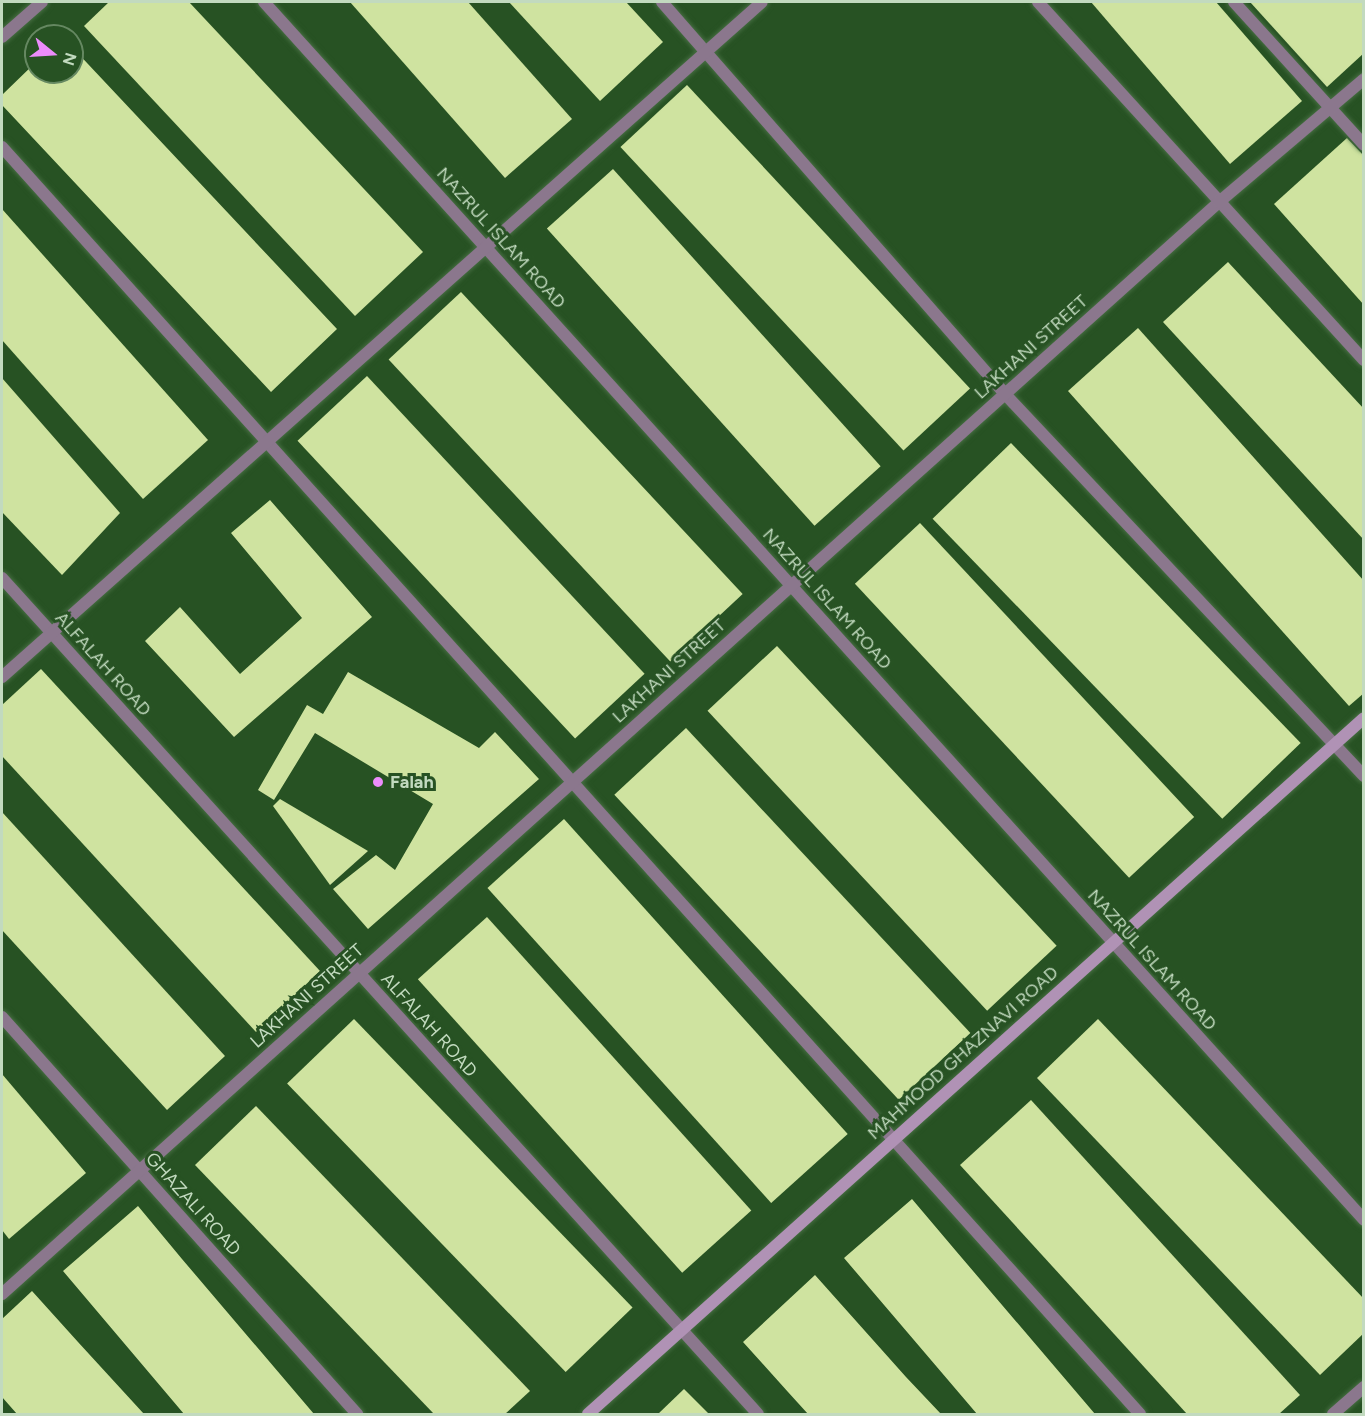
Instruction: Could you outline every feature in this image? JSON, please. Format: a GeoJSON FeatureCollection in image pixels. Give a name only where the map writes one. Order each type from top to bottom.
{"type":"FeatureCollection","features":[{"type":"Feature","properties":{"kind":"street"},"geometry":{"type":"LineString","coordinates":[[2,37],[42,2]]}},
{"type":"Feature","properties":{"kind":"street","name":"NAZRUL ISLAM ROAD"},"geometry":{"type":"LineString","coordinates":[[264,2],[1364,1220]]}},
{"type":"Feature","properties":{"kind":"street"},"geometry":{"type":"LineString","coordinates":[[662,2],[1005,394],[1364,777]]}},
{"type":"Feature","properties":{"kind":"street"},"geometry":{"type":"LineString","coordinates":[[2,677],[762,2]]}},
{"type":"Feature","properties":{"kind":"street"},"geometry":{"type":"LineString","coordinates":[[1038,2],[1364,360]]}},
{"type":"Feature","properties":{"kind":"street"},"geometry":{"type":"LineString","coordinates":[[1234,2],[1364,145]]}},
{"type":"Feature","properties":{"kind":"street","name":"LAKHANI STREET"},"geometry":{"type":"LineString","coordinates":[[2,1294],[1219,202],[1364,79]]}},
{"type":"Feature","properties":{"kind":"street"},"geometry":{"type":"LineString","coordinates":[[2,147],[892,1141],[1140,1414]]}},
{"type":"Feature","properties":{"kind":"street","name":"ALFALAH ROAD"},"geometry":{"type":"LineString","coordinates":[[2,578],[758,1414]]}},
{"type":"Feature","properties":{"kind":"street","name":"MAHMOOD GHAZNAVI ROAD"},"geometry":{"type":"LineString","coordinates":[[588,1414],[1364,718]]}},
{"type":"Feature","properties":{"kind":"street","name":"GHAZALI ROAD"},"geometry":{"type":"LineString","coordinates":[[2,1017],[357,1414]]}},
{"type":"Feature","properties":{"kind":"street"},"geometry":{"type":"LineString","coordinates":[[1332,1414],[1364,1387]]}},
{"type":"Feature","properties":{"kind":"building"},"geometry":{"type":"Polygon","coordinates":[[[109,2],[189,2],[423,252],[355,316],[84,26],[109,2]]]}},
{"type":"Feature","properties":{"kind":"building"},"geometry":{"type":"Polygon","coordinates":[[[350,2],[468,2],[572,119],[505,178],[350,2]]]}},
{"type":"Feature","properties":{"kind":"building"},"geometry":{"type":"Polygon","coordinates":[[[509,2],[626,2],[663,42],[600,101],[509,2]]]}},
{"type":"Feature","properties":{"kind":"building"},"geometry":{"type":"Polygon","coordinates":[[[1091,2],[1216,2],[1302,101],[1230,164],[1091,2]]]}},
{"type":"Feature","properties":{"kind":"building"},"geometry":{"type":"Polygon","coordinates":[[[1250,2],[1364,2],[1364,53],[1327,87],[1250,2]]]}},
{"type":"Feature","properties":{"kind":"building"},"geometry":{"type":"Polygon","coordinates":[[[84,60],[337,329],[271,392],[2,105],[2,95],[24,74],[24,84],[84,84],[84,60]]]}},
{"type":"Feature","properties":{"kind":"building"},"geometry":{"type":"Polygon","coordinates":[[[687,85],[970,389],[903,451],[620,147],[687,85]]]}},
{"type":"Feature","properties":{"kind":"building"},"geometry":{"type":"Polygon","coordinates":[[[1347,138],[1364,156],[1364,305],[1274,204],[1347,138]]]}},
{"type":"Feature","properties":{"kind":"building"},"geometry":{"type":"Polygon","coordinates":[[[613,169],[881,466],[815,526],[547,229],[613,169]]]}},
{"type":"Feature","properties":{"kind":"building"},"geometry":{"type":"Polygon","coordinates":[[[2,209],[208,440],[143,499],[2,340],[2,209]]]}},
{"type":"Feature","properties":{"kind":"building"},"geometry":{"type":"Polygon","coordinates":[[[1228,262],[1364,409],[1364,540],[1163,322],[1228,262]]]}},
{"type":"Feature","properties":{"kind":"building"},"geometry":{"type":"Polygon","coordinates":[[[461,292],[743,594],[670,662],[389,360],[461,292]]]}},
{"type":"Feature","properties":{"kind":"building"},"geometry":{"type":"Polygon","coordinates":[[[1138,328],[1364,581],[1364,693],[1349,706],[1068,391],[1138,328]]]}},
{"type":"Feature","properties":{"kind":"building"},"geometry":{"type":"Polygon","coordinates":[[[367,376],[645,674],[575,738],[298,441],[367,376]]]}},
{"type":"Feature","properties":{"kind":"building"},"geometry":{"type":"Polygon","coordinates":[[[2,378],[120,513],[62,575],[2,512],[2,378]]]}},
{"type":"Feature","properties":{"kind":"building"},"geometry":{"type":"Polygon","coordinates":[[[1011,443],[1301,743],[1222,819],[933,519],[1011,443]]]}},
{"type":"Feature","properties":{"kind":"building"},"geometry":{"type":"Polygon","coordinates":[[[270,500],[372,617],[234,737],[145,641],[180,607],[240,674],[302,618],[231,533],[270,500]]]}},
{"type":"Feature","properties":{"kind":"building"},"geometry":{"type":"Polygon","coordinates":[[[920,523],[1194,817],[1129,878],[855,584],[920,523]]]}},
{"type":"Feature","properties":{"kind":"building"},"geometry":{"type":"Polygon","coordinates":[[[777,646],[1057,946],[987,1011],[708,711],[777,646]]]}},
{"type":"Feature","properties":{"kind":"building"},"geometry":{"type":"Polygon","coordinates":[[[41,669],[320,971],[256,1032],[2,756],[2,705],[41,669]]]}},
{"type":"Feature","properties":{"kind":"building"},"geometry":{"type":"Polygon","coordinates":[[[348,672],[479,748],[495,732],[539,779],[368,929],[333,889],[376,855],[395,870],[433,804],[315,733],[274,800],[258,790],[307,705],[323,714],[348,672]]]}},
{"type":"Feature","properties":{"kind":"building"},"geometry":{"type":"Polygon","coordinates":[[[686,728],[970,1033],[899,1100],[614,795],[686,728]]]}},
{"type":"Feature","properties":{"kind":"building"},"geometry":{"type":"Polygon","coordinates":[[[280,799],[368,851],[330,885],[273,806],[280,799]]]}},
{"type":"Feature","properties":{"kind":"building"},"geometry":{"type":"Polygon","coordinates":[[[2,812],[225,1056],[167,1110],[2,930],[2,812]]]}},
{"type":"Feature","properties":{"kind":"building"},"geometry":{"type":"Polygon","coordinates":[[[564,819],[848,1134],[771,1203],[487,888],[564,819]]]}},
{"type":"Feature","properties":{"kind":"building"},"geometry":{"type":"Polygon","coordinates":[[[487,917],[751,1211],[682,1273],[418,979],[487,917]]]}},
{"type":"Feature","properties":{"kind":"building"},"geometry":{"type":"Polygon","coordinates":[[[354,1019],[633,1307],[566,1372],[287,1084],[354,1019]]]}},
{"type":"Feature","properties":{"kind":"building"},"geometry":{"type":"Polygon","coordinates":[[[1098,1019],[1364,1299],[1364,1333],[1320,1375],[1037,1078],[1098,1019]]]}},
{"type":"Feature","properties":{"kind":"building"},"geometry":{"type":"Polygon","coordinates":[[[2,1074],[86,1173],[9,1239],[2,1230],[2,1074]]]}},
{"type":"Feature","properties":{"kind":"building"},"geometry":{"type":"Polygon","coordinates":[[[1031,1100],[1300,1395],[1279,1414],[1187,1414],[960,1165],[1031,1100]]]}},
{"type":"Feature","properties":{"kind":"building"},"geometry":{"type":"Polygon","coordinates":[[[256,1106],[530,1391],[505,1414],[434,1414],[195,1165],[256,1106]]]}},
{"type":"Feature","properties":{"kind":"building"},"geometry":{"type":"Polygon","coordinates":[[[912,1199],[1095,1414],[977,1414],[844,1258],[912,1199]]]}},
{"type":"Feature","properties":{"kind":"building"},"geometry":{"type":"Polygon","coordinates":[[[138,1206],[314,1414],[184,1414],[63,1271],[138,1206]]]}},
{"type":"Feature","properties":{"kind":"building"},"geometry":{"type":"Polygon","coordinates":[[[815,1275],[941,1414],[808,1414],[788,1392],[743,1342],[815,1275]]]}},
{"type":"Feature","properties":{"kind":"building"},"geometry":{"type":"Polygon","coordinates":[[[32,1291],[144,1414],[17,1414],[2,1397],[2,1319],[32,1291]]]}},
{"type":"Feature","properties":{"kind":"building"},"geometry":{"type":"Polygon","coordinates":[[[684,1389],[709,1414],[658,1414],[684,1389]]]}},
{"type":"Feature","properties":{"kind":"place","name":"Falah"},"geometry":{"type":"Point","coordinates":[378,782]}}]}
